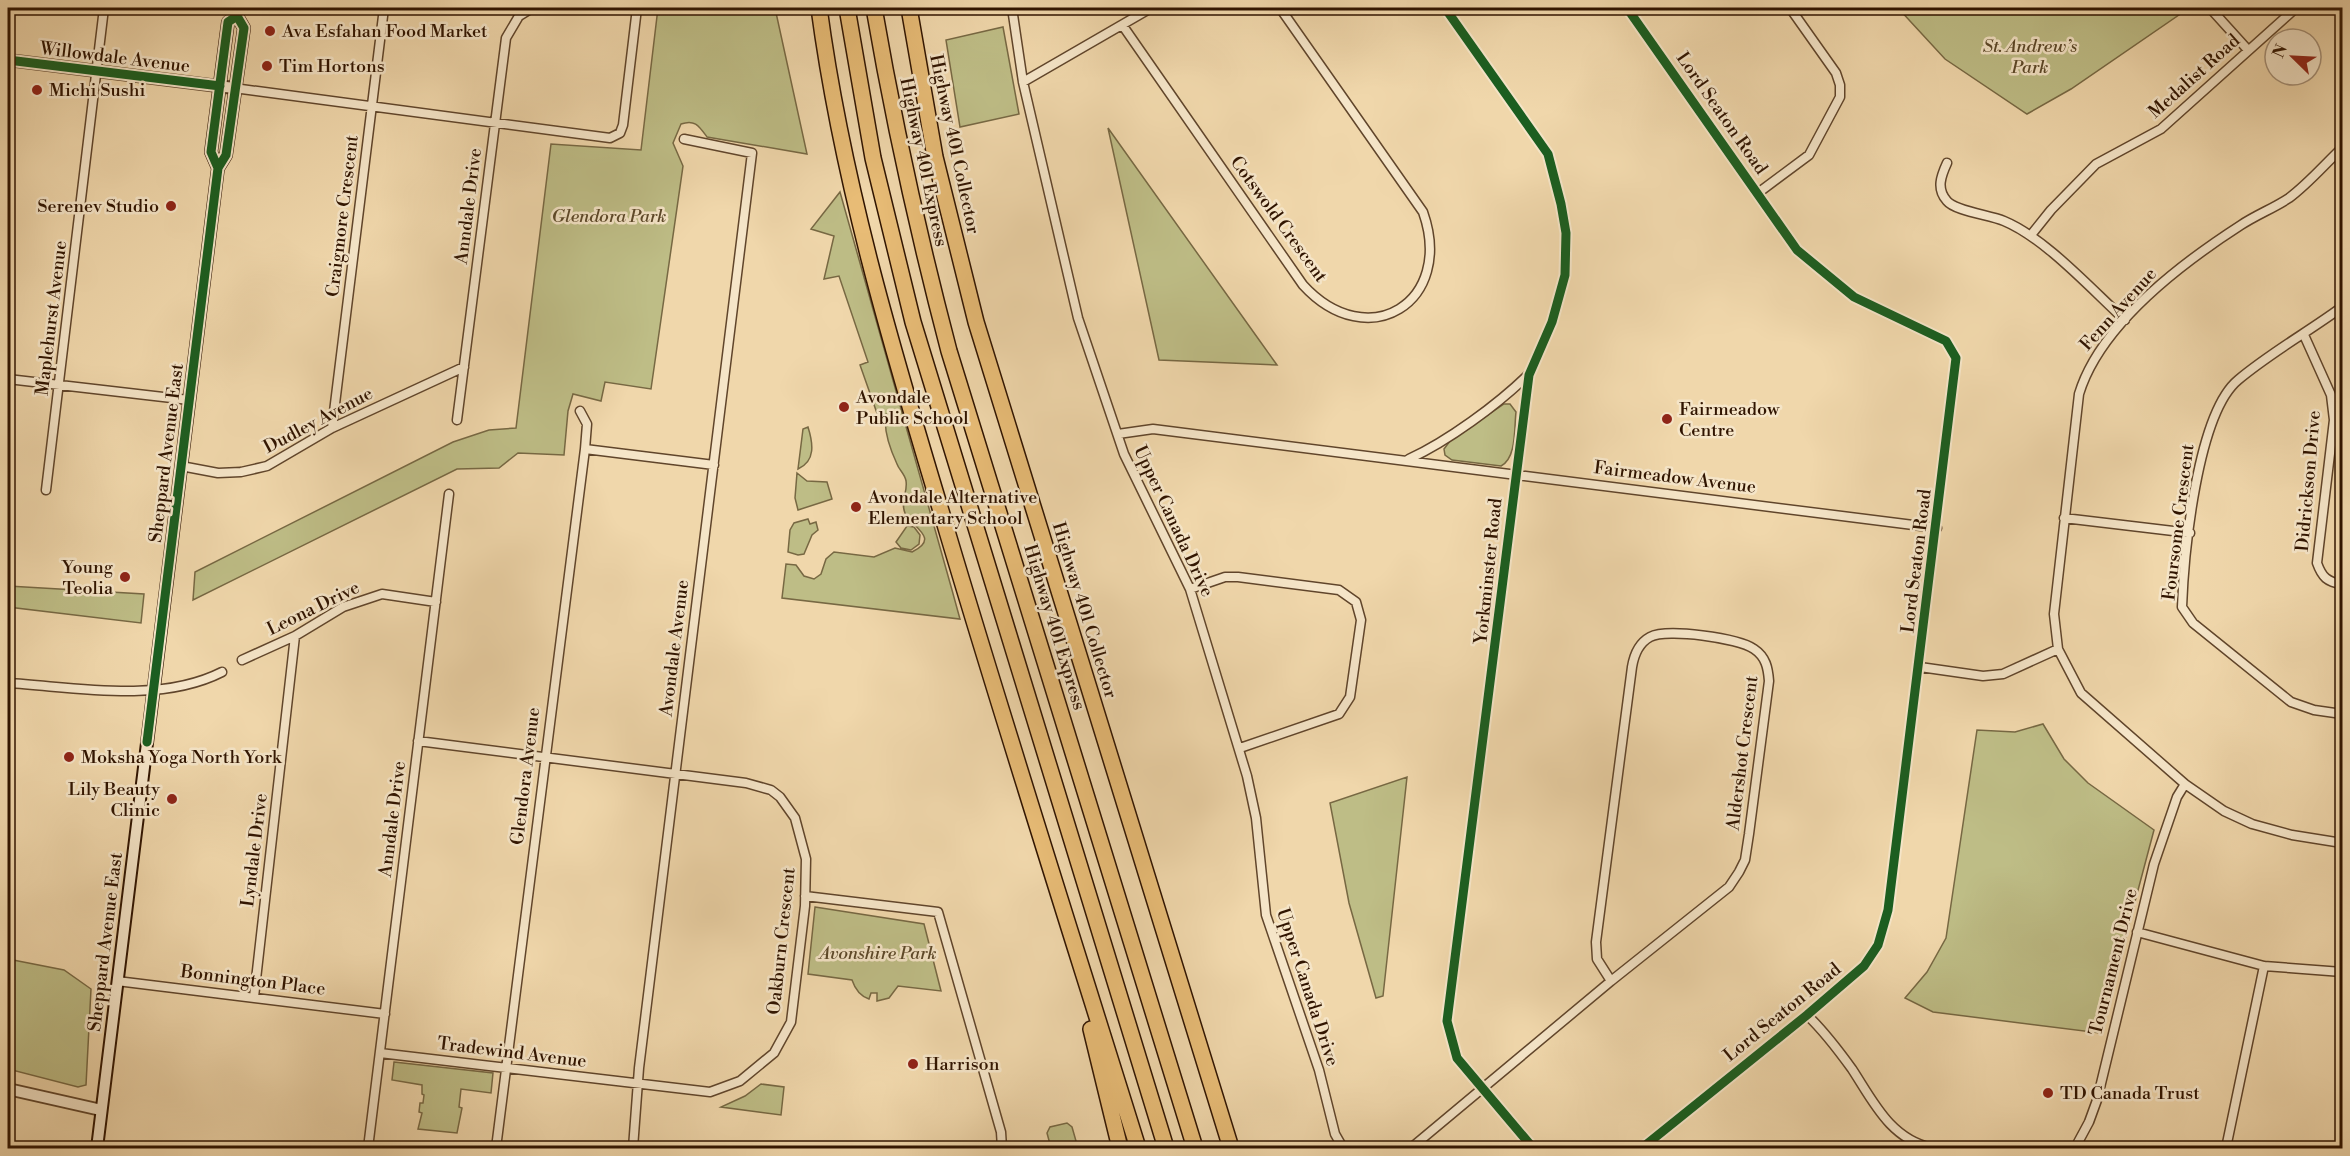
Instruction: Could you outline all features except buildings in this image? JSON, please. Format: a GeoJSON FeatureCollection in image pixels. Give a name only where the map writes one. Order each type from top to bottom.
{"type":"FeatureCollection","features":[{"type":"Feature","properties":{"kind":"highway"},"geometry":{"type":"LineString","coordinates":[[819,8],[843,151],[878,296],[1138,1149]]}},
{"type":"Feature","properties":{"kind":"highway"},"geometry":{"type":"LineString","coordinates":[[847,8],[873,158],[912,322],[1166,1149]]}},
{"type":"Feature","properties":{"kind":"highway","name":"Highway 401 Express"},"geometry":{"type":"LineString","coordinates":[[874,8],[896,132],[922,250],[950,351],[1195,1149]]}},
{"type":"Feature","properties":{"kind":"highway","name":"Highway 401 Collector"},"geometry":{"type":"LineString","coordinates":[[909,8],[935,157],[976,322],[1231,1149]]}},
{"type":"Feature","properties":{"kind":"highway"},"geometry":{"type":"LineString","coordinates":[[1010,734],[1018,788],[1089,1021],[1120,1149]]}},
{"type":"Feature","properties":{"kind":"main road","name":"Sheppard Avenue East"},"geometry":{"type":"LineString","coordinates":[[97,1149],[218,168],[226,154],[244,28],[237,12],[228,23],[220,86],[212,152],[218,168]]}},
{"type":"Feature","properties":{"kind":"main road","name":"Willowdale Avenue"},"geometry":{"type":"LineString","coordinates":[[8,60],[234,88]]}},
{"type":"Feature","properties":{"kind":"main road"},"geometry":{"type":"LineString","coordinates":[[8,1089],[101,1110]]}},
{"type":"Feature","properties":{"kind":"street","name":"Maplehurst Avenue"},"geometry":{"type":"LineString","coordinates":[[46,490],[105,8]]}},
{"type":"Feature","properties":{"kind":"street","name":"Craigmore Crescent"},"geometry":{"type":"LineString","coordinates":[[332,428],[374,105],[384,8]]}},
{"type":"Feature","properties":{"kind":"street","name":"Anndale Drive"},"geometry":{"type":"LineString","coordinates":[[457,420],[506,38],[519,16],[532,8]]}},
{"type":"Feature","properties":{"kind":"street","name":"Willowdale Avenue"},"geometry":{"type":"LineString","coordinates":[[234,88],[610,138],[620,133],[623,125],[637,8]]}},
{"type":"Feature","properties":{"kind":"street","name":"Upper Canada Drive"},"geometry":{"type":"LineString","coordinates":[[1012,8],[1023,82],[1078,318],[1124,454],[1190,589],[1240,748],[1256,818],[1266,915],[1319,1070],[1335,1134],[1343,1149]]}},
{"type":"Feature","properties":{"kind":"street"},"geometry":{"type":"LineString","coordinates":[[1023,82],[1151,8]]}},
{"type":"Feature","properties":{"kind":"street","name":"Cotswold Crescent"},"geometry":{"type":"LineString","coordinates":[[1123,26],[1303,285],[1321,303],[1341,314],[1358,318],[1388,315],[1410,302],[1426,276],[1432,250],[1430,231],[1423,212],[1280,8]]}},
{"type":"Feature","properties":{"kind":"street","name":"Yorkminster Road"},"geometry":{"type":"LineString","coordinates":[[1445,8],[1548,154],[1566,233],[1565,274],[1551,322],[1528,375],[1495,658],[1447,1021],[1457,1058],[1533,1149]]}},
{"type":"Feature","properties":{"kind":"street","name":"Lord Seaton Road"},"geometry":{"type":"LineString","coordinates":[[1627,8],[1797,250],[1847,292],[1882,312],[1939,337],[1953,348],[1956,358],[1920,667],[1884,930],[1878,945],[1864,966],[1808,1015],[1642,1149]]}},
{"type":"Feature","properties":{"kind":"street"},"geometry":{"type":"LineString","coordinates":[[1758,193],[1809,155],[1840,97],[1840,85],[1833,68],[1790,8]]}},
{"type":"Feature","properties":{"kind":"street"},"geometry":{"type":"LineString","coordinates":[[2210,8],[2248,50]]}},
{"type":"Feature","properties":{"kind":"street","name":"Medalist Road"},"geometry":{"type":"LineString","coordinates":[[2031,235],[2051,210],[2096,164],[2161,129],[2296,8]]}},
{"type":"Feature","properties":{"kind":"street"},"geometry":{"type":"LineString","coordinates":[[2340,8],[2343,12]]}},
{"type":"Feature","properties":{"kind":"street","name":"Avondale Avenue"},"geometry":{"type":"LineString","coordinates":[[633,1149],[675,774],[752,153],[684,139]]}},
{"type":"Feature","properties":{"kind":"street","name":"Fenn Avenue"},"geometry":{"type":"LineString","coordinates":[[2058,649],[2054,607],[2064,518],[2078,404],[2084,377],[2091,363],[2125,320],[2165,279],[2236,228],[2288,198],[2341,153]]}},
{"type":"Feature","properties":{"kind":"street"},"geometry":{"type":"LineString","coordinates":[[1947,163],[1940,177],[1941,192],[1952,206],[2002,220],[2031,235],[2125,320]]}},
{"type":"Feature","properties":{"kind":"street","name":"Foursome Crescent"},"geometry":{"type":"LineString","coordinates":[[2343,307],[2237,381],[2221,401],[2206,432],[2199,462],[2182,608],[2186,616],[2291,702],[2314,710],[2343,714]]}},
{"type":"Feature","properties":{"kind":"street","name":"Didrickson Drive"},"geometry":{"type":"LineString","coordinates":[[2304,335],[2331,395],[2334,420],[2317,563],[2323,577],[2331,582],[2343,584]]}},
{"type":"Feature","properties":{"kind":"street","name":"Dudley Avenue"},"geometry":{"type":"LineString","coordinates":[[181,465],[218,473],[241,472],[267,466],[332,428],[464,367]]}},
{"type":"Feature","properties":{"kind":"street"},"geometry":{"type":"LineString","coordinates":[[1408,460],[1432,449],[1513,389],[1528,375]]}},
{"type":"Feature","properties":{"kind":"street"},"geometry":{"type":"LineString","coordinates":[[8,379],[189,400]]}},
{"type":"Feature","properties":{"kind":"street","name":"Glendora Avenue"},"geometry":{"type":"LineString","coordinates":[[496,1149],[585,449],[587,424],[580,411]]}},
{"type":"Feature","properties":{"kind":"street","name":"Fairmeadow Avenue"},"geometry":{"type":"LineString","coordinates":[[1118,434],[1153,429],[1936,528]]}},
{"type":"Feature","properties":{"kind":"street"},"geometry":{"type":"LineString","coordinates":[[585,449],[714,465]]}},
{"type":"Feature","properties":{"kind":"street","name":"Anndale Drive"},"geometry":{"type":"LineString","coordinates":[[368,1149],[449,494]]}},
{"type":"Feature","properties":{"kind":"street"},"geometry":{"type":"LineString","coordinates":[[2064,518],[2190,533]]}},
{"type":"Feature","properties":{"kind":"street"},"geometry":{"type":"LineString","coordinates":[[1190,589],[1215,580],[1238,577],[1326,587],[1348,595],[1360,610],[1356,665],[1350,697],[1345,707],[1331,718],[1240,748]]}},
{"type":"Feature","properties":{"kind":"street","name":"Leona Drive"},"geometry":{"type":"LineString","coordinates":[[242,660],[295,636],[343,607],[382,594],[436,602]]}},
{"type":"Feature","properties":{"kind":"street","name":"Aldershot Crescent"},"geometry":{"type":"LineString","coordinates":[[1411,1149],[1611,981],[1729,887],[1745,860],[1769,681],[1768,666],[1761,655],[1742,643],[1669,632],[1649,637],[1639,645],[1632,667],[1596,942],[1598,959],[1611,981]]}},
{"type":"Feature","properties":{"kind":"street","name":"Lyndale Drive"},"geometry":{"type":"LineString","coordinates":[[254,997],[295,636]]}},
{"type":"Feature","properties":{"kind":"street"},"geometry":{"type":"LineString","coordinates":[[1920,667],[1983,675],[2003,674],[2058,649],[2081,693],[2090,704],[2185,784],[2224,811],[2252,824],[2292,835],[2343,843]]}},
{"type":"Feature","properties":{"kind":"street"},"geometry":{"type":"LineString","coordinates":[[8,683],[129,690],[154,689],[204,681],[222,672]]}},
{"type":"Feature","properties":{"kind":"street","name":"Oakburn Crescent"},"geometry":{"type":"LineString","coordinates":[[418,741],[544,759],[746,783],[771,790],[780,797],[795,818],[806,859],[805,896],[791,1022],[774,1053],[740,1081],[710,1092],[639,1084]]}},
{"type":"Feature","properties":{"kind":"street","name":"Tournament Drive"},"geometry":{"type":"LineString","coordinates":[[2075,1149],[2090,1122],[2097,1100],[2137,932],[2166,830],[2185,784]]}},
{"type":"Feature","properties":{"kind":"street"},"geometry":{"type":"LineString","coordinates":[[805,896],[938,912],[1001,1132],[1002,1149]]}},
{"type":"Feature","properties":{"kind":"street"},"geometry":{"type":"LineString","coordinates":[[2137,932],[2264,966],[2343,972]]}},
{"type":"Feature","properties":{"kind":"street"},"geometry":{"type":"LineString","coordinates":[[2226,1149],[2264,966]]}},
{"type":"Feature","properties":{"kind":"street","name":"Bonnington Place"},"geometry":{"type":"LineString","coordinates":[[117,981],[385,1014]]}},
{"type":"Feature","properties":{"kind":"street"},"geometry":{"type":"LineString","coordinates":[[1808,1015],[1843,1057],[1881,1116],[1909,1139],[1932,1149]]}},
{"type":"Feature","properties":{"kind":"street","name":"Tradewind Avenue"},"geometry":{"type":"LineString","coordinates":[[380,1053],[639,1084]]}},
{"type":"Feature","properties":{"kind":"green space","name":"Glendora Park"},"geometry":{"type":"Polygon","coordinates":[[[658,8],[775,8],[807,154],[707,137],[696,124],[690,122],[681,124],[673,143],[683,166],[651,389],[605,382],[601,401],[573,394],[568,411],[564,455],[518,453],[499,468],[457,469],[193,600],[195,572],[453,442],[489,430],[516,428],[551,144],[641,150],[658,8]]]}},
{"type":"Feature","properties":{"kind":"green space","name":"St. Andrew’s Park"},"geometry":{"type":"Polygon","coordinates":[[[1898,8],[2189,8],[2071,89],[2027,114],[1945,59],[1898,8]]]}},
{"type":"Feature","properties":{"kind":"green space"},"geometry":{"type":"Polygon","coordinates":[[[1003,27],[1019,114],[960,127],[946,40],[1003,27]]]}},
{"type":"Feature","properties":{"kind":"green space"},"geometry":{"type":"Polygon","coordinates":[[[1108,128],[1257,337],[1277,365],[1159,360],[1108,128]]]}},
{"type":"Feature","properties":{"kind":"green space"},"geometry":{"type":"Polygon","coordinates":[[[840,192],[960,619],[782,598],[786,564],[796,565],[804,576],[814,579],[821,574],[826,559],[834,552],[874,557],[895,548],[912,552],[921,547],[924,542],[922,532],[905,513],[903,504],[905,479],[886,433],[886,414],[878,416],[860,365],[868,362],[839,276],[824,279],[834,236],[811,229],[840,192]]]}},
{"type":"Feature","properties":{"kind":"green space"},"geometry":{"type":"Polygon","coordinates":[[[1504,404],[1510,404],[1516,412],[1512,449],[1506,462],[1501,466],[1452,460],[1445,455],[1444,449],[1450,441],[1504,404]]]}},
{"type":"Feature","properties":{"kind":"green space"},"geometry":{"type":"Polygon","coordinates":[[[808,427],[812,451],[808,461],[798,469],[803,429],[808,427]]]}},
{"type":"Feature","properties":{"kind":"green space"},"geometry":{"type":"Polygon","coordinates":[[[797,473],[807,481],[827,482],[832,499],[798,510],[795,498],[797,473]]]}},
{"type":"Feature","properties":{"kind":"green space"},"geometry":{"type":"Polygon","coordinates":[[[808,519],[810,524],[816,522],[818,530],[812,535],[804,554],[788,552],[790,530],[794,523],[808,519]]]}},
{"type":"Feature","properties":{"kind":"green space"},"geometry":{"type":"Polygon","coordinates":[[[907,526],[914,527],[920,535],[919,544],[911,550],[901,548],[896,542],[907,526]]]}},
{"type":"Feature","properties":{"kind":"green space"},"geometry":{"type":"Polygon","coordinates":[[[8,586],[144,594],[141,623],[8,607],[8,586]]]}},
{"type":"Feature","properties":{"kind":"green space"},"geometry":{"type":"Polygon","coordinates":[[[2043,724],[2064,759],[2088,783],[2154,830],[2100,1033],[1933,1012],[1905,998],[1927,972],[1946,938],[1977,730],[2015,732],[2043,724]]]}},
{"type":"Feature","properties":{"kind":"green space"},"geometry":{"type":"Polygon","coordinates":[[[1407,777],[1383,996],[1376,998],[1349,903],[1330,803],[1407,777]]]}},
{"type":"Feature","properties":{"kind":"green space","name":"Avonshire Park"},"geometry":{"type":"Polygon","coordinates":[[[815,907],[924,924],[941,991],[898,986],[889,998],[877,1001],[877,993],[871,993],[869,999],[866,998],[858,992],[852,980],[808,974],[815,907]]]}},
{"type":"Feature","properties":{"kind":"green space"},"geometry":{"type":"Polygon","coordinates":[[[8,959],[64,970],[91,989],[86,1085],[78,1087],[8,1069],[8,959]]]}},
{"type":"Feature","properties":{"kind":"green space"},"geometry":{"type":"Polygon","coordinates":[[[394,1062],[493,1073],[491,1093],[461,1089],[459,1107],[462,1108],[457,1133],[418,1129],[422,1113],[419,1112],[420,1103],[423,1103],[424,1095],[422,1085],[392,1080],[394,1062]]]}},
{"type":"Feature","properties":{"kind":"green space"},"geometry":{"type":"Polygon","coordinates":[[[761,1084],[784,1087],[781,1115],[721,1107],[745,1096],[761,1084]]]}},
{"type":"Feature","properties":{"kind":"green space"},"geometry":{"type":"Polygon","coordinates":[[[1067,1123],[1072,1127],[1078,1148],[1051,1148],[1047,1133],[1050,1127],[1067,1123]]]}},
{"type":"Feature","properties":{"kind":"cycle path"},"geometry":{"type":"LineString","coordinates":[[147,742],[218,168],[226,155],[244,28],[237,16],[238,8]]}},
{"type":"Feature","properties":{"kind":"cycle path"},"geometry":{"type":"LineString","coordinates":[[1445,8],[1548,154],[1566,233],[1565,275],[1552,322],[1529,375],[1447,1021],[1457,1058],[1533,1148]]}},
{"type":"Feature","properties":{"kind":"cycle path"},"geometry":{"type":"LineString","coordinates":[[1627,8],[1797,250],[1854,297],[1946,341],[1956,358],[1888,910],[1878,945],[1864,966],[1642,1148]]}},
{"type":"Feature","properties":{"kind":"cycle path"},"geometry":{"type":"LineString","coordinates":[[218,168],[211,152],[228,22],[237,16]]}},
{"type":"Feature","properties":{"kind":"cycle path"},"geometry":{"type":"LineString","coordinates":[[8,60],[220,86]]}},
{"type":"Feature","properties":{"kind":"place","name":"Ava Esfahan Food Market"},"geometry":{"type":"Point","coordinates":[270,31]}},
{"type":"Feature","properties":{"kind":"place","name":"Tim Hortons"},"geometry":{"type":"Point","coordinates":[267,66]}},
{"type":"Feature","properties":{"kind":"place","name":"Michi Sushi"},"geometry":{"type":"Point","coordinates":[37,90]}},
{"type":"Feature","properties":{"kind":"place","name":"Serenev Studio"},"geometry":{"type":"Point","coordinates":[171,206]}},
{"type":"Feature","properties":{"kind":"place","name":"Avondale Public School"},"geometry":{"type":"Point","coordinates":[844,407]}},
{"type":"Feature","properties":{"kind":"place","name":"Fairmeadow Centre"},"geometry":{"type":"Point","coordinates":[1667,419]}},
{"type":"Feature","properties":{"kind":"place","name":"Avondale Alternative Elementary School"},"geometry":{"type":"Point","coordinates":[856,507]}},
{"type":"Feature","properties":{"kind":"place","name":"Young Teolia"},"geometry":{"type":"Point","coordinates":[125,577]}},
{"type":"Feature","properties":{"kind":"place","name":"Moksha Yoga North York"},"geometry":{"type":"Point","coordinates":[69,757]}},
{"type":"Feature","properties":{"kind":"place","name":"Lily Beauty Clinic"},"geometry":{"type":"Point","coordinates":[172,799]}},
{"type":"Feature","properties":{"kind":"place","name":"Harrison"},"geometry":{"type":"Point","coordinates":[913,1064]}},
{"type":"Feature","properties":{"kind":"place","name":"TD Canada Trust"},"geometry":{"type":"Point","coordinates":[2048,1093]}}]}
